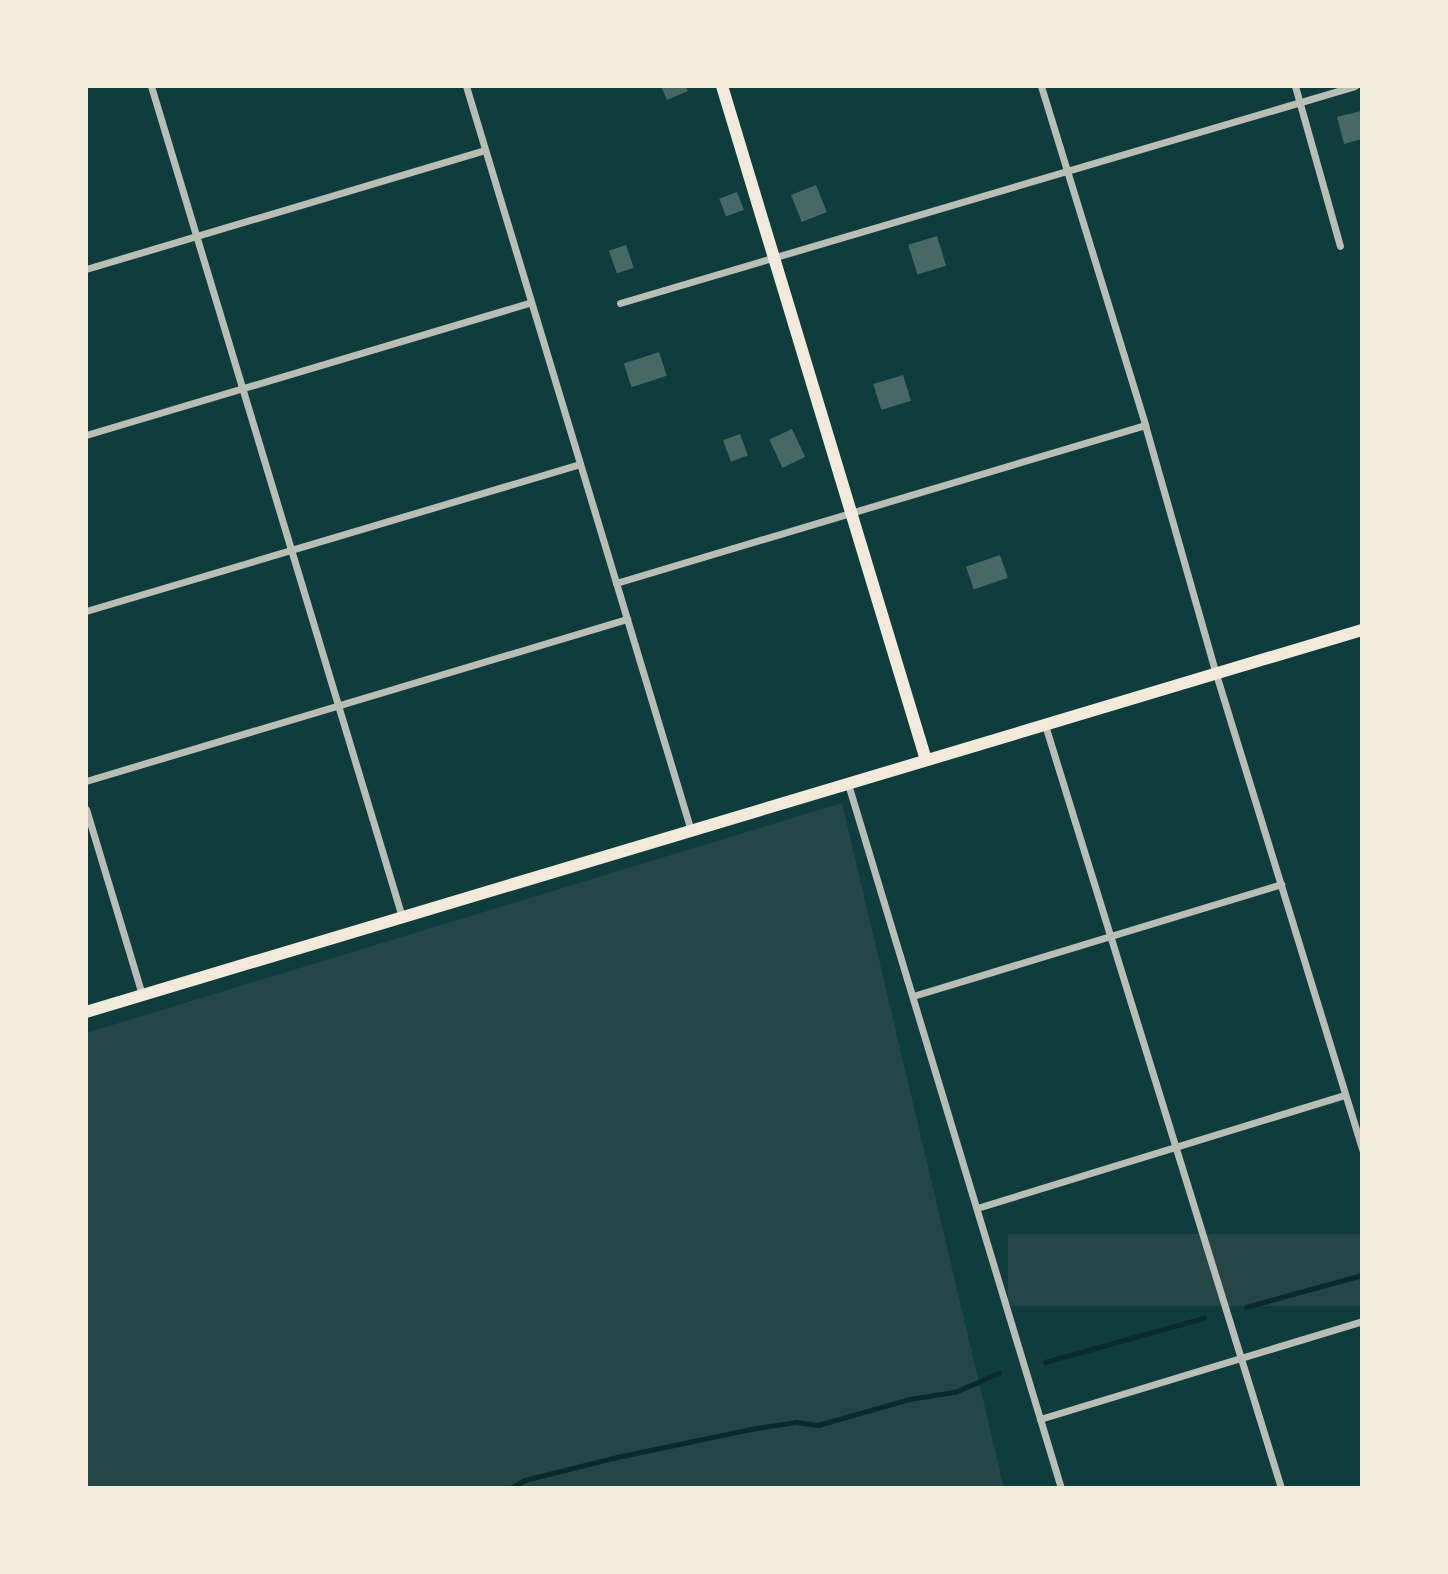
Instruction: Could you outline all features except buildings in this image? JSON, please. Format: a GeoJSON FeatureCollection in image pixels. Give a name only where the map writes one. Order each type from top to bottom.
{"type":"FeatureCollection","features":[{"type":"Feature","properties":{"kind":"main road"},"geometry":{"type":"LineString","coordinates":[[722,86],[926,761]]}},
{"type":"Feature","properties":{"kind":"main road"},"geometry":{"type":"LineString","coordinates":[[86,1012],[1362,630]]}},
{"type":"Feature","properties":{"kind":"street"},"geometry":{"type":"LineString","coordinates":[[151,86],[402,917]]}},
{"type":"Feature","properties":{"kind":"street"},"geometry":{"type":"LineString","coordinates":[[466,86],[691,831]]}},
{"type":"Feature","properties":{"kind":"street"},"geometry":{"type":"LineString","coordinates":[[1041,86],[1145,425],[1216,674],[1362,1150]]}},
{"type":"Feature","properties":{"kind":"street"},"geometry":{"type":"LineString","coordinates":[[1296,86],[1340,246]]}},
{"type":"Feature","properties":{"kind":"street"},"geometry":{"type":"LineString","coordinates":[[620,303],[1355,86]]}},
{"type":"Feature","properties":{"kind":"street"},"geometry":{"type":"LineString","coordinates":[[86,269],[485,150]]}},
{"type":"Feature","properties":{"kind":"street"},"geometry":{"type":"LineString","coordinates":[[86,435],[531,302]]}},
{"type":"Feature","properties":{"kind":"street"},"geometry":{"type":"LineString","coordinates":[[616,583],[1145,425]]}},
{"type":"Feature","properties":{"kind":"street"},"geometry":{"type":"LineString","coordinates":[[86,611],[580,464]]}},
{"type":"Feature","properties":{"kind":"street"},"geometry":{"type":"LineString","coordinates":[[86,781],[627,619]]}},
{"type":"Feature","properties":{"kind":"street"},"geometry":{"type":"LineString","coordinates":[[1045,725],[1281,1488]]}},
{"type":"Feature","properties":{"kind":"street"},"geometry":{"type":"LineString","coordinates":[[848,784],[1061,1488]]}},
{"type":"Feature","properties":{"kind":"street"},"geometry":{"type":"LineString","coordinates":[[86,809],[142,995]]}},
{"type":"Feature","properties":{"kind":"street"},"geometry":{"type":"LineString","coordinates":[[913,996],[1280,884]]}},
{"type":"Feature","properties":{"kind":"street"},"geometry":{"type":"LineString","coordinates":[[977,1208],[1345,1095]]}},
{"type":"Feature","properties":{"kind":"street"},"geometry":{"type":"LineString","coordinates":[[1040,1419],[1362,1321]]}},
{"type":"Feature","properties":{"kind":"shaded area"},"geometry":{"type":"Polygon","coordinates":[[[842,803],[1004,1488],[86,1488],[86,1033],[842,803]]]}},
{"type":"Feature","properties":{"kind":"shaded area"},"geometry":{"type":"Polygon","coordinates":[[[1008,1234],[1362,1234],[1362,1306],[1008,1306],[1008,1234]]]}},
{"type":"Feature","properties":{"kind":"waterway"},"geometry":{"type":"LineString","coordinates":[[1246,1307],[1362,1275]]}},
{"type":"Feature","properties":{"kind":"waterway"},"geometry":{"type":"LineString","coordinates":[[1045,1362],[1204,1318]]}},
{"type":"Feature","properties":{"kind":"waterway"},"geometry":{"type":"LineString","coordinates":[[511,1488],[525,1480],[617,1457],[751,1429],[796,1422],[818,1425],[909,1399],[955,1392],[999,1373]]}}]}
